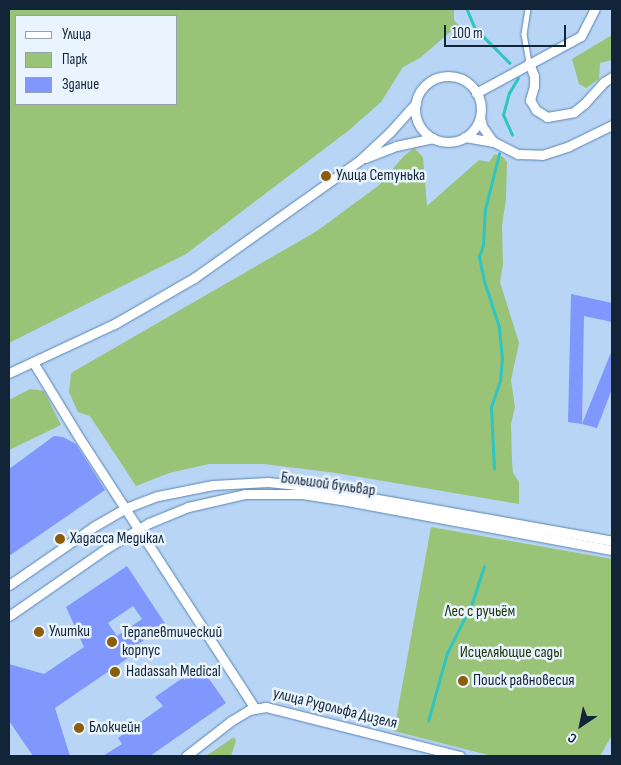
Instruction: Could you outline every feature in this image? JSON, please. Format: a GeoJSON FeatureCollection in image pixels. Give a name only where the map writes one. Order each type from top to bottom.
{"type":"FeatureCollection","features":[{"type":"Feature","properties":{"kind":"street"},"geometry":{"type":"LineString","coordinates":[[476,93],[581,36],[595,9]]}},
{"type":"Feature","properties":{"kind":"street"},"geometry":{"type":"LineString","coordinates":[[529,63],[534,76],[534,86],[530,100],[536,110],[546,118],[574,112],[604,82],[612,77]]}},
{"type":"Feature","properties":{"kind":"street"},"geometry":{"type":"LineString","coordinates":[[9,373],[116,323],[194,278],[360,160],[390,132],[416,103],[425,86],[442,77],[462,80],[476,93],[482,126],[494,142]]}},
{"type":"Feature","properties":{"kind":"street"},"geometry":{"type":"LineString","coordinates":[[416,103],[418,123],[424,132],[433,138],[452,142],[465,137],[477,125],[480,117]]}},
{"type":"Feature","properties":{"kind":"street"},"geometry":{"type":"LineString","coordinates":[[465,137],[494,142],[518,154],[542,155],[569,146],[612,124]]}},
{"type":"Feature","properties":{"kind":"street"},"geometry":{"type":"LineString","coordinates":[[360,160],[396,146],[433,138]]}},
{"type":"Feature","properties":{"kind":"street"},"geometry":{"type":"LineString","coordinates":[[33,362],[255,708]]}},
{"type":"Feature","properties":{"kind":"street","name":"Большой бульвар"},"geometry":{"type":"LineString","coordinates":[[9,585],[93,527],[126,508],[158,496],[187,489],[268,482],[347,492],[612,541]]}},
{"type":"Feature","properties":{"kind":"street","name":"Большой бульвар"},"geometry":{"type":"LineString","coordinates":[[9,616],[107,548],[169,514],[218,499],[273,492],[302,494],[347,501],[612,550]]}},
{"type":"Feature","properties":{"kind":"street","name":"улица Рудольфа Дизеля"},"geometry":{"type":"LineString","coordinates":[[186,756],[231,721],[255,708],[276,708],[460,756]]}},
{"type":"Feature","properties":{"kind":"lane"},"geometry":{"type":"LineString","coordinates":[[528,9],[524,34],[529,63]]}},
{"type":"Feature","properties":{"kind":"green space"},"geometry":{"type":"Polygon","coordinates":[[[9,9],[454,9],[454,20],[458,25],[420,58],[403,67],[381,102],[348,131],[186,254],[9,343],[9,9]]]}},
{"type":"Feature","properties":{"kind":"green space"},"geometry":{"type":"Polygon","coordinates":[[[612,35],[612,60],[600,63],[599,79],[586,88],[579,84],[572,59],[612,35]]]}},
{"type":"Feature","properties":{"kind":"green space"},"geometry":{"type":"Polygon","coordinates":[[[414,148],[423,157],[427,206],[479,160],[489,162],[495,154],[503,157],[507,162],[506,199],[502,226],[503,264],[500,282],[519,343],[511,380],[515,407],[511,424],[513,473],[519,482],[519,504],[336,473],[264,464],[209,464],[169,473],[136,486],[90,416],[78,412],[69,392],[71,373],[317,231],[378,186],[404,156],[414,148]]]}},
{"type":"Feature","properties":{"kind":"green space"},"geometry":{"type":"Polygon","coordinates":[[[30,389],[44,391],[61,425],[9,450],[9,400],[30,389]]]}},
{"type":"Feature","properties":{"kind":"green space","name":"Исцеляющие сады"},"geometry":{"type":"Polygon","coordinates":[[[431,527],[612,559],[612,735],[600,756],[492,756],[394,731],[431,527]]]}},
{"type":"Feature","properties":{"kind":"green space"},"geometry":{"type":"Polygon","coordinates":[[[234,737],[236,741],[231,756],[206,756],[234,737]]]}},
{"type":"Feature","properties":{"kind":"building"},"geometry":{"type":"Polygon","coordinates":[[[571,294],[612,303],[612,322],[584,316],[582,424],[568,422],[571,294]]]}},
{"type":"Feature","properties":{"kind":"building"},"geometry":{"type":"Polygon","coordinates":[[[612,350],[612,389],[597,428],[582,424],[612,350]]]}},
{"type":"Feature","properties":{"kind":"building"},"geometry":{"type":"Polygon","coordinates":[[[54,436],[63,437],[76,444],[105,490],[9,556],[9,469],[54,436]]]}},
{"type":"Feature","properties":{"kind":"building","name":"Терапевтический корпус"},"geometry":{"type":"Polygon","coordinates":[[[127,566],[168,628],[156,637],[154,633],[127,652],[131,656],[55,708],[70,756],[33,756],[9,721],[9,664],[44,674],[84,647],[66,607],[127,566]],[[133,606],[108,623],[117,636],[142,619],[133,606]]]}},
{"type":"Feature","properties":{"kind":"building"},"geometry":{"type":"Polygon","coordinates":[[[200,666],[226,703],[150,756],[103,756],[122,744],[118,738],[163,706],[155,697],[200,666]]]}},
{"type":"Feature","properties":{"kind":"waterway"},"geometry":{"type":"LineString","coordinates":[[467,9],[475,28],[510,63]]}},
{"type":"Feature","properties":{"kind":"waterway"},"geometry":{"type":"LineString","coordinates":[[512,135],[503,115],[509,93],[518,78]]}},
{"type":"Feature","properties":{"kind":"waterway"},"geometry":{"type":"LineString","coordinates":[[494,469],[491,407],[500,381],[502,358],[499,327],[484,281],[479,257],[483,245],[485,209],[499,154]]}},
{"type":"Feature","properties":{"kind":"waterway"},"geometry":{"type":"LineString","coordinates":[[428,721],[447,653],[472,603],[484,567]]}},
{"type":"Feature","properties":{"kind":"place","name":"Улица Сетунька"},"geometry":{"type":"Point","coordinates":[326,176]}},
{"type":"Feature","properties":{"kind":"place","name":"Хадасса Медикал"},"geometry":{"type":"Point","coordinates":[60,539]}},
{"type":"Feature","properties":{"kind":"place","name":"Улитки"},"geometry":{"type":"Point","coordinates":[39,632]}},
{"type":"Feature","properties":{"kind":"place","name":"Терапевтический корпус"},"geometry":{"type":"Point","coordinates":[112,642]}},
{"type":"Feature","properties":{"kind":"place","name":"Hadassah Medical"},"geometry":{"type":"Point","coordinates":[115,672]}},
{"type":"Feature","properties":{"kind":"place","name":"Поиск равновесия"},"geometry":{"type":"Point","coordinates":[463,681]}},
{"type":"Feature","properties":{"kind":"place","name":"Блокчейн"},"geometry":{"type":"Point","coordinates":[79,728]}},
{"type":"Feature","properties":{"kind":"park label","name":"Лес с ручьём"},"geometry":{"type":"Point","coordinates":[480,612]}}]}
